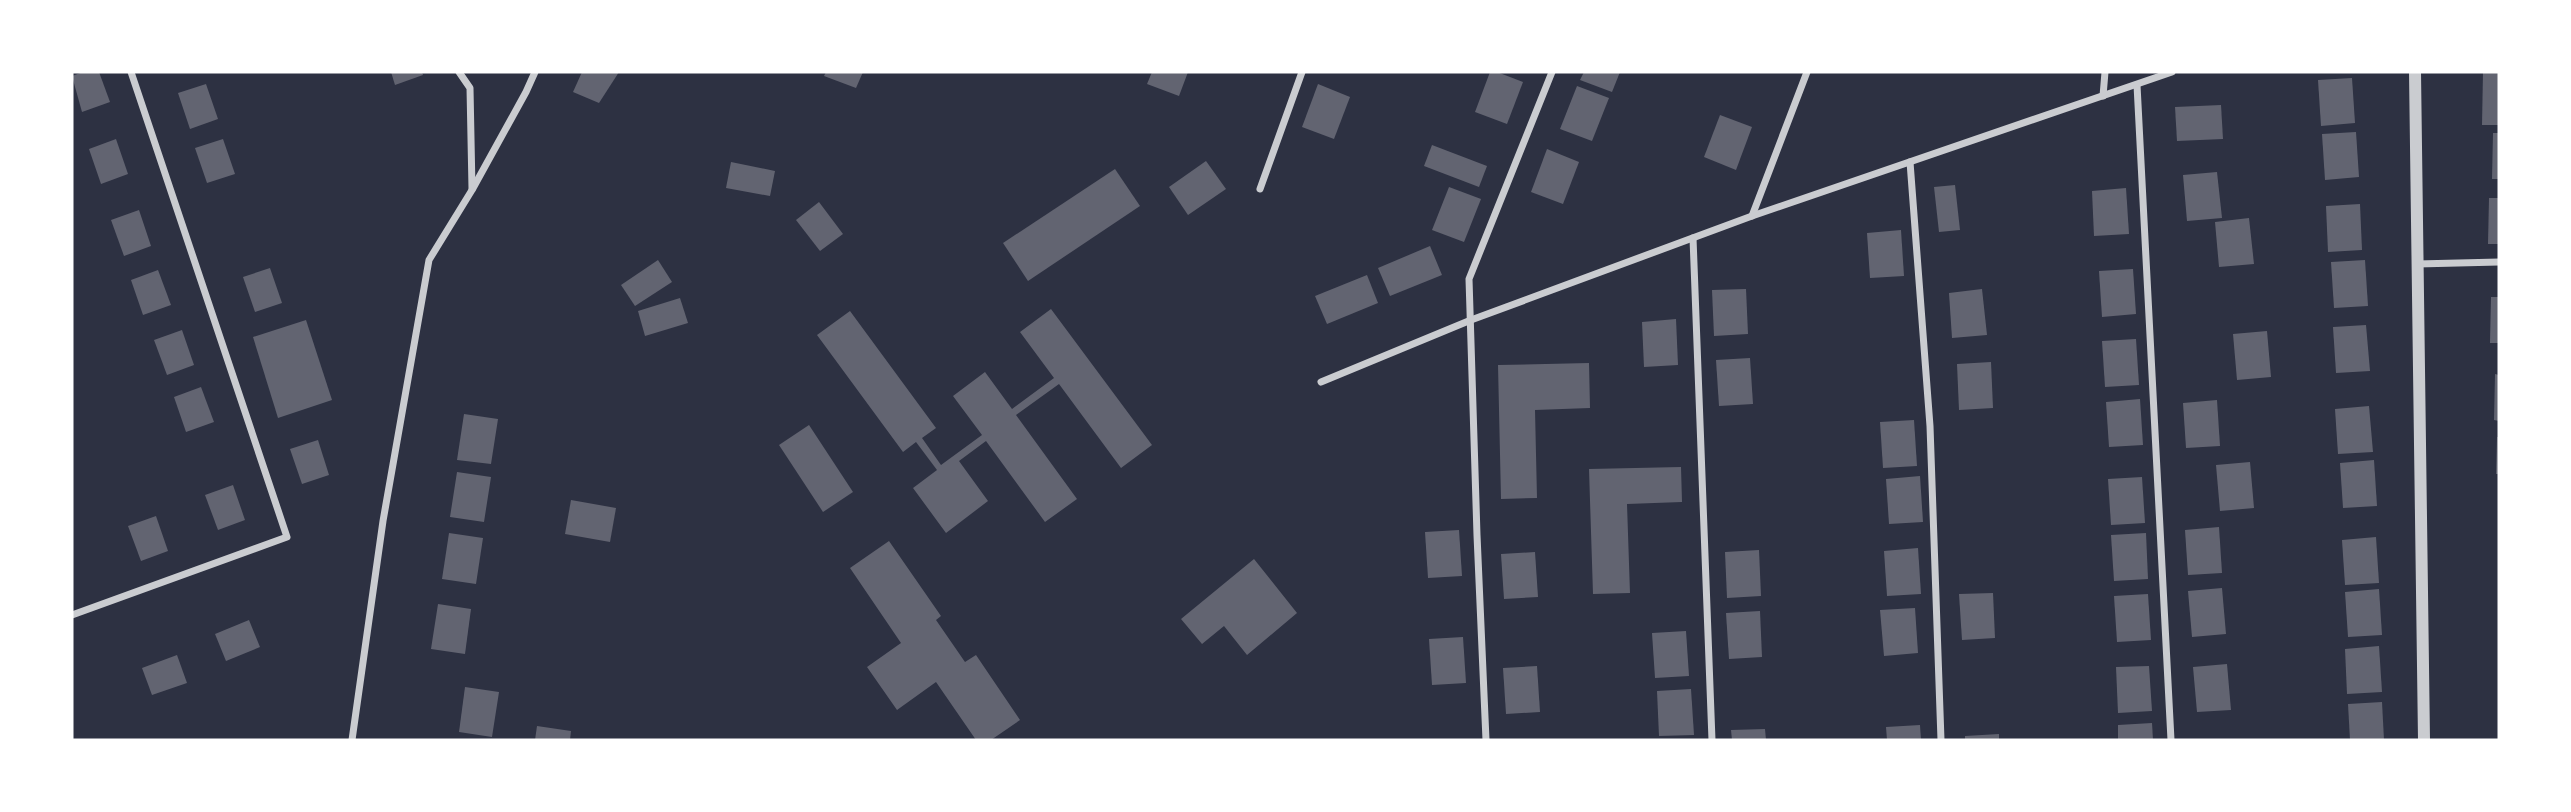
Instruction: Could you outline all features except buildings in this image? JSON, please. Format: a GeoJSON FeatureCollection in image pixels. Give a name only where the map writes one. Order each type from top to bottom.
{"type":"FeatureCollection","features":[{"type":"Feature","properties":{"kind":"street"},"geometry":{"type":"LineString","coordinates":[[72,615],[287,537],[131,72]]}},
{"type":"Feature","properties":{"kind":"street"},"geometry":{"type":"LineString","coordinates":[[458,72],[470,88],[472,190]]}},
{"type":"Feature","properties":{"kind":"street"},"geometry":{"type":"LineString","coordinates":[[352,740],[383,522],[429,260],[472,190],[535,72]]}},
{"type":"Feature","properties":{"kind":"street"},"geometry":{"type":"LineString","coordinates":[[1260,189],[1302,72]]}},
{"type":"Feature","properties":{"kind":"street"},"geometry":{"type":"LineString","coordinates":[[1486,740],[1469,279],[1552,72]]}},
{"type":"Feature","properties":{"kind":"street"},"geometry":{"type":"LineString","coordinates":[[1752,216],[1807,72]]}},
{"type":"Feature","properties":{"kind":"street"},"geometry":{"type":"LineString","coordinates":[[2103,96],[2105,72]]}},
{"type":"Feature","properties":{"kind":"street"},"geometry":{"type":"LineString","coordinates":[[1321,382],[1471,320],[1752,216],[2172,72]]}},
{"type":"Feature","properties":{"kind":"street"},"geometry":{"type":"LineString","coordinates":[[2415,72],[2424,740]]}},
{"type":"Feature","properties":{"kind":"street"},"geometry":{"type":"LineString","coordinates":[[2137,85],[2171,740]]}},
{"type":"Feature","properties":{"kind":"street"},"geometry":{"type":"LineString","coordinates":[[1910,162],[1930,426],[1941,740]]}},
{"type":"Feature","properties":{"kind":"street"},"geometry":{"type":"LineString","coordinates":[[1693,238],[1712,740]]}},
{"type":"Feature","properties":{"kind":"street"},"geometry":{"type":"LineString","coordinates":[[2417,264],[2499,262]]}}]}
